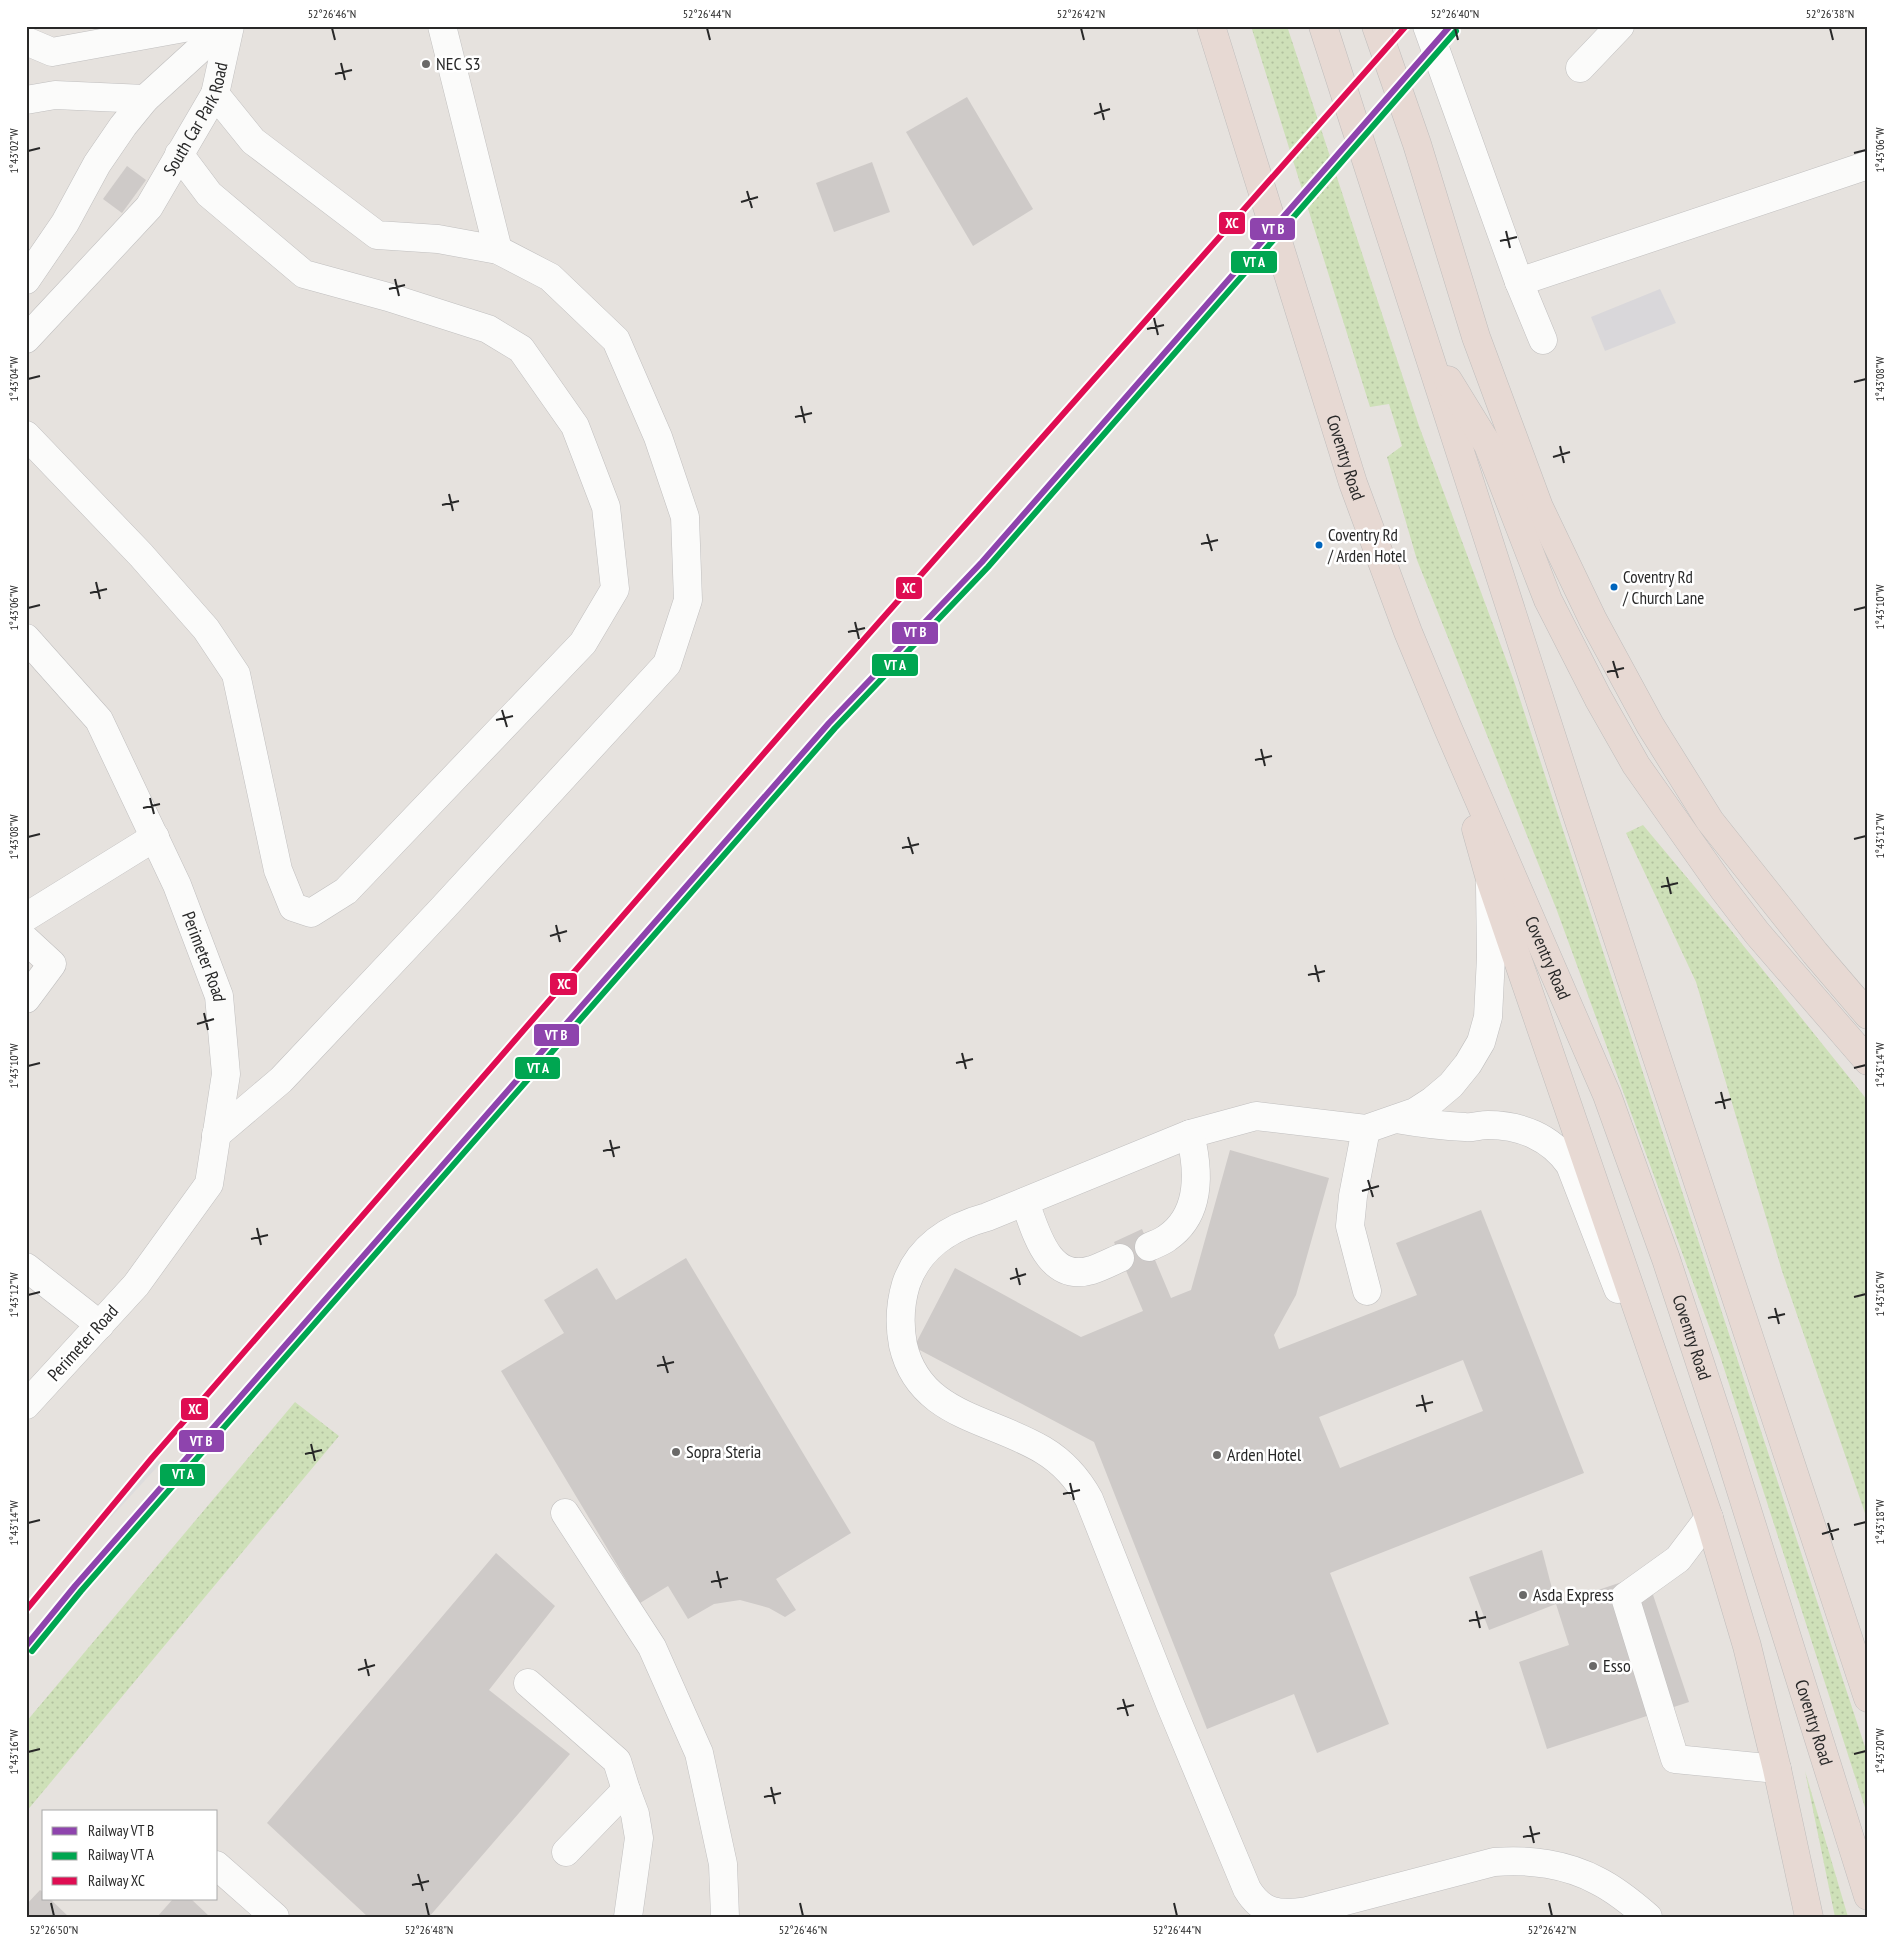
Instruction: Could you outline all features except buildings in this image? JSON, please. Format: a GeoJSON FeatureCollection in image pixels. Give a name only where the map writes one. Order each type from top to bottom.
{"type":"FeatureCollection","features":[{"type":"Feature","properties":{"kind":"highway"},"geometry":{"type":"LineString","coordinates":[[1323,26],[1576,812],[1868,1698]]}},
{"type":"Feature","properties":{"kind":"highway"},"geometry":{"type":"LineString","coordinates":[[1376,26],[1417,144],[1476,337],[1539,507],[1593,620],[1650,725],[1710,822],[1868,1015]]}},
{"type":"Feature","properties":{"kind":"highway","name":"Coventry Road"},"geometry":{"type":"LineString","coordinates":[[1215,39],[1353,483],[1408,632],[1607,1095],[1666,1259],[1723,1433],[1868,1896]]}},
{"type":"Feature","properties":{"kind":"highway"},"geometry":{"type":"LineString","coordinates":[[1426,345],[1488,445],[1548,600],[1598,698],[1636,765],[1724,890],[1757,933],[1868,1061]]}},
{"type":"Feature","properties":{"kind":"highway"},"geometry":{"type":"LineString","coordinates":[[1447,726],[1490,879],[1709,1518],[1747,1646],[1778,1769],[1809,1917]]}},
{"type":"Feature","properties":{"kind":"lane"},"geometry":{"type":"LineString","coordinates":[[26,41],[39,55],[196,26]]}},
{"type":"Feature","properties":{"kind":"lane"},"geometry":{"type":"LineString","coordinates":[[26,280],[65,223],[97,164],[123,126],[145,99],[225,26]]}},
{"type":"Feature","properties":{"kind":"lane","name":"South Car Park Road"},"geometry":{"type":"LineString","coordinates":[[26,339],[149,207],[215,94],[230,26]]}},
{"type":"Feature","properties":{"kind":"lane"},"geometry":{"type":"LineString","coordinates":[[442,26],[498,250]]}},
{"type":"Feature","properties":{"kind":"lane"},"geometry":{"type":"LineString","coordinates":[[1427,26],[1519,282],[1543,340]]}},
{"type":"Feature","properties":{"kind":"lane"},"geometry":{"type":"LineString","coordinates":[[1580,68],[1620,26]]}},
{"type":"Feature","properties":{"kind":"lane"},"geometry":{"type":"LineString","coordinates":[[215,94],[253,141],[377,235],[438,239],[498,250],[550,277],[616,340],[658,437],[686,517],[688,600],[667,664],[450,901],[281,1080],[216,1135]]}},
{"type":"Feature","properties":{"kind":"lane"},"geometry":{"type":"LineString","coordinates":[[26,100],[55,95],[145,99]]}},
{"type":"Feature","properties":{"kind":"lane"},"geometry":{"type":"LineString","coordinates":[[26,435],[141,555],[206,629],[236,674],[278,870],[293,907],[311,913],[346,892],[583,643],[615,589],[606,507],[575,426],[521,349],[488,329],[304,274],[209,194],[179,154]]}},
{"type":"Feature","properties":{"kind":"lane"},"geometry":{"type":"LineString","coordinates":[[1519,282],[1868,166]]}},
{"type":"Feature","properties":{"kind":"lane","name":"Perimeter Road"},"geometry":{"type":"LineString","coordinates":[[26,638],[99,720],[178,885],[219,996],[226,1074],[209,1184],[136,1285],[26,1405]]}},
{"type":"Feature","properties":{"kind":"lane"},"geometry":{"type":"LineString","coordinates":[[26,918],[155,838]]}},
{"type":"Feature","properties":{"kind":"lane"},"geometry":{"type":"LineString","coordinates":[[1490,879],[1491,957],[1488,1018],[1481,1042],[1468,1064],[1451,1085],[1432,1101],[1416,1112],[1366,1129],[1256,1116],[1190,1134],[1025,1202],[961,1225],[948,1231],[926,1249],[917,1261],[909,1276],[901,1310],[901,1332],[908,1360],[916,1376],[931,1395],[969,1417],[1042,1449],[1060,1462],[1083,1488],[1247,1889],[1253,1899],[1260,1905],[1267,1910],[1300,1912],[1494,1862],[1525,1862],[1553,1865],[1598,1880],[1648,1917]]}},
{"type":"Feature","properties":{"kind":"lane"},"geometry":{"type":"LineString","coordinates":[[26,940],[52,964],[26,998]]}},
{"type":"Feature","properties":{"kind":"lane"},"geometry":{"type":"LineString","coordinates":[[1396,1119],[1437,1126],[1469,1128],[1486,1125],[1506,1126],[1531,1132],[1547,1141],[1565,1157],[1570,1165],[1645,1357],[1691,1463]]}},
{"type":"Feature","properties":{"kind":"lane"},"geometry":{"type":"LineString","coordinates":[[1366,1129],[1353,1196],[1350,1226],[1366,1291]]}},
{"type":"Feature","properties":{"kind":"lane"},"geometry":{"type":"LineString","coordinates":[[1149,1247],[1167,1239],[1183,1224],[1193,1201],[1197,1178],[1190,1134]]}},
{"type":"Feature","properties":{"kind":"lane"},"geometry":{"type":"LineString","coordinates":[[1025,1202],[1041,1246],[1058,1266],[1075,1272],[1090,1270],[1120,1258]]}},
{"type":"Feature","properties":{"kind":"lane"},"geometry":{"type":"LineString","coordinates":[[26,1267],[100,1325]]}},
{"type":"Feature","properties":{"kind":"lane"},"geometry":{"type":"LineString","coordinates":[[565,1513],[652,1648],[698,1753],[724,1864],[725,1917]]}},
{"type":"Feature","properties":{"kind":"lane"},"geometry":{"type":"LineString","coordinates":[[1709,1518],[1678,1559],[1625,1597],[1675,1759],[1778,1769]]}},
{"type":"Feature","properties":{"kind":"lane"},"geometry":{"type":"LineString","coordinates":[[528,1683],[617,1761],[635,1814],[639,1838],[628,1917]]}},
{"type":"Feature","properties":{"kind":"lane"},"geometry":{"type":"LineString","coordinates":[[566,1852],[626,1790]]}},
{"type":"Feature","properties":{"kind":"lane"},"geometry":{"type":"LineString","coordinates":[[218,1867],[275,1917]]}},
{"type":"Feature","properties":{"kind":"shaded area"},"geometry":{"type":"Polygon","coordinates":[[[1660,289],[1676,323],[1605,351],[1591,317],[1660,289]]]}},
{"type":"Feature","properties":{"kind":"green space"},"geometry":{"type":"Polygon","coordinates":[[[1251,26],[1287,26],[1419,426],[1513,678],[1868,1756],[1868,1817],[1721,1359],[1556,908],[1417,560],[1387,457],[1402,446],[1389,404],[1370,407],[1251,26]]]}},
{"type":"Feature","properties":{"kind":"green space"},"geometry":{"type":"Polygon","coordinates":[[[1643,825],[1730,929],[1868,1101],[1868,1522],[1782,1271],[1696,982],[1626,833],[1643,825]]]}},
{"type":"Feature","properties":{"kind":"green space"},"geometry":{"type":"Polygon","coordinates":[[[295,1402],[339,1436],[26,1812],[26,1722],[295,1402]]]}},
{"type":"Feature","properties":{"kind":"green space"},"geometry":{"type":"Polygon","coordinates":[[[1805,1771],[1848,1917],[1835,1917],[1805,1771]]]}},
{"type":"Feature","properties":{"kind":"railway"},"geometry":{"type":"LineString","coordinates":[[26,1607],[158,1463]]}},
{"type":"Feature","properties":{"kind":"transit line"},"geometry":{"type":"LineString","coordinates":[[26,1646],[75,1586],[829,723],[982,562],[1450,26]]}},
{"type":"Feature","properties":{"kind":"transit line"},"geometry":{"type":"LineString","coordinates":[[32,1651],[81,1591],[835,728],[988,567],[1456,31]]}},
{"type":"Feature","properties":{"kind":"rail line","name":"XC"},"geometry":{"type":"LineString","coordinates":[[26,1610],[152,1458],[806,705],[1406,26]]}},
{"type":"Feature","properties":{"kind":"place","name":"NEC S3"},"geometry":{"type":"Point","coordinates":[426,64]}},
{"type":"Feature","properties":{"kind":"place","name":"Coventry Rd / Arden Hotel"},"geometry":{"type":"Point","coordinates":[1319,545]}},
{"type":"Feature","properties":{"kind":"place","name":"Coventry Rd / Church Lane"},"geometry":{"type":"Point","coordinates":[1614,587]}},
{"type":"Feature","properties":{"kind":"place","name":"Sopra Steria"},"geometry":{"type":"Point","coordinates":[676,1452]}},
{"type":"Feature","properties":{"kind":"place","name":"Arden Hotel"},"geometry":{"type":"Point","coordinates":[1217,1455]}},
{"type":"Feature","properties":{"kind":"place","name":"Asda Express"},"geometry":{"type":"Point","coordinates":[1523,1595]}},
{"type":"Feature","properties":{"kind":"place","name":"Esso"},"geometry":{"type":"Point","coordinates":[1593,1666]}}]}
